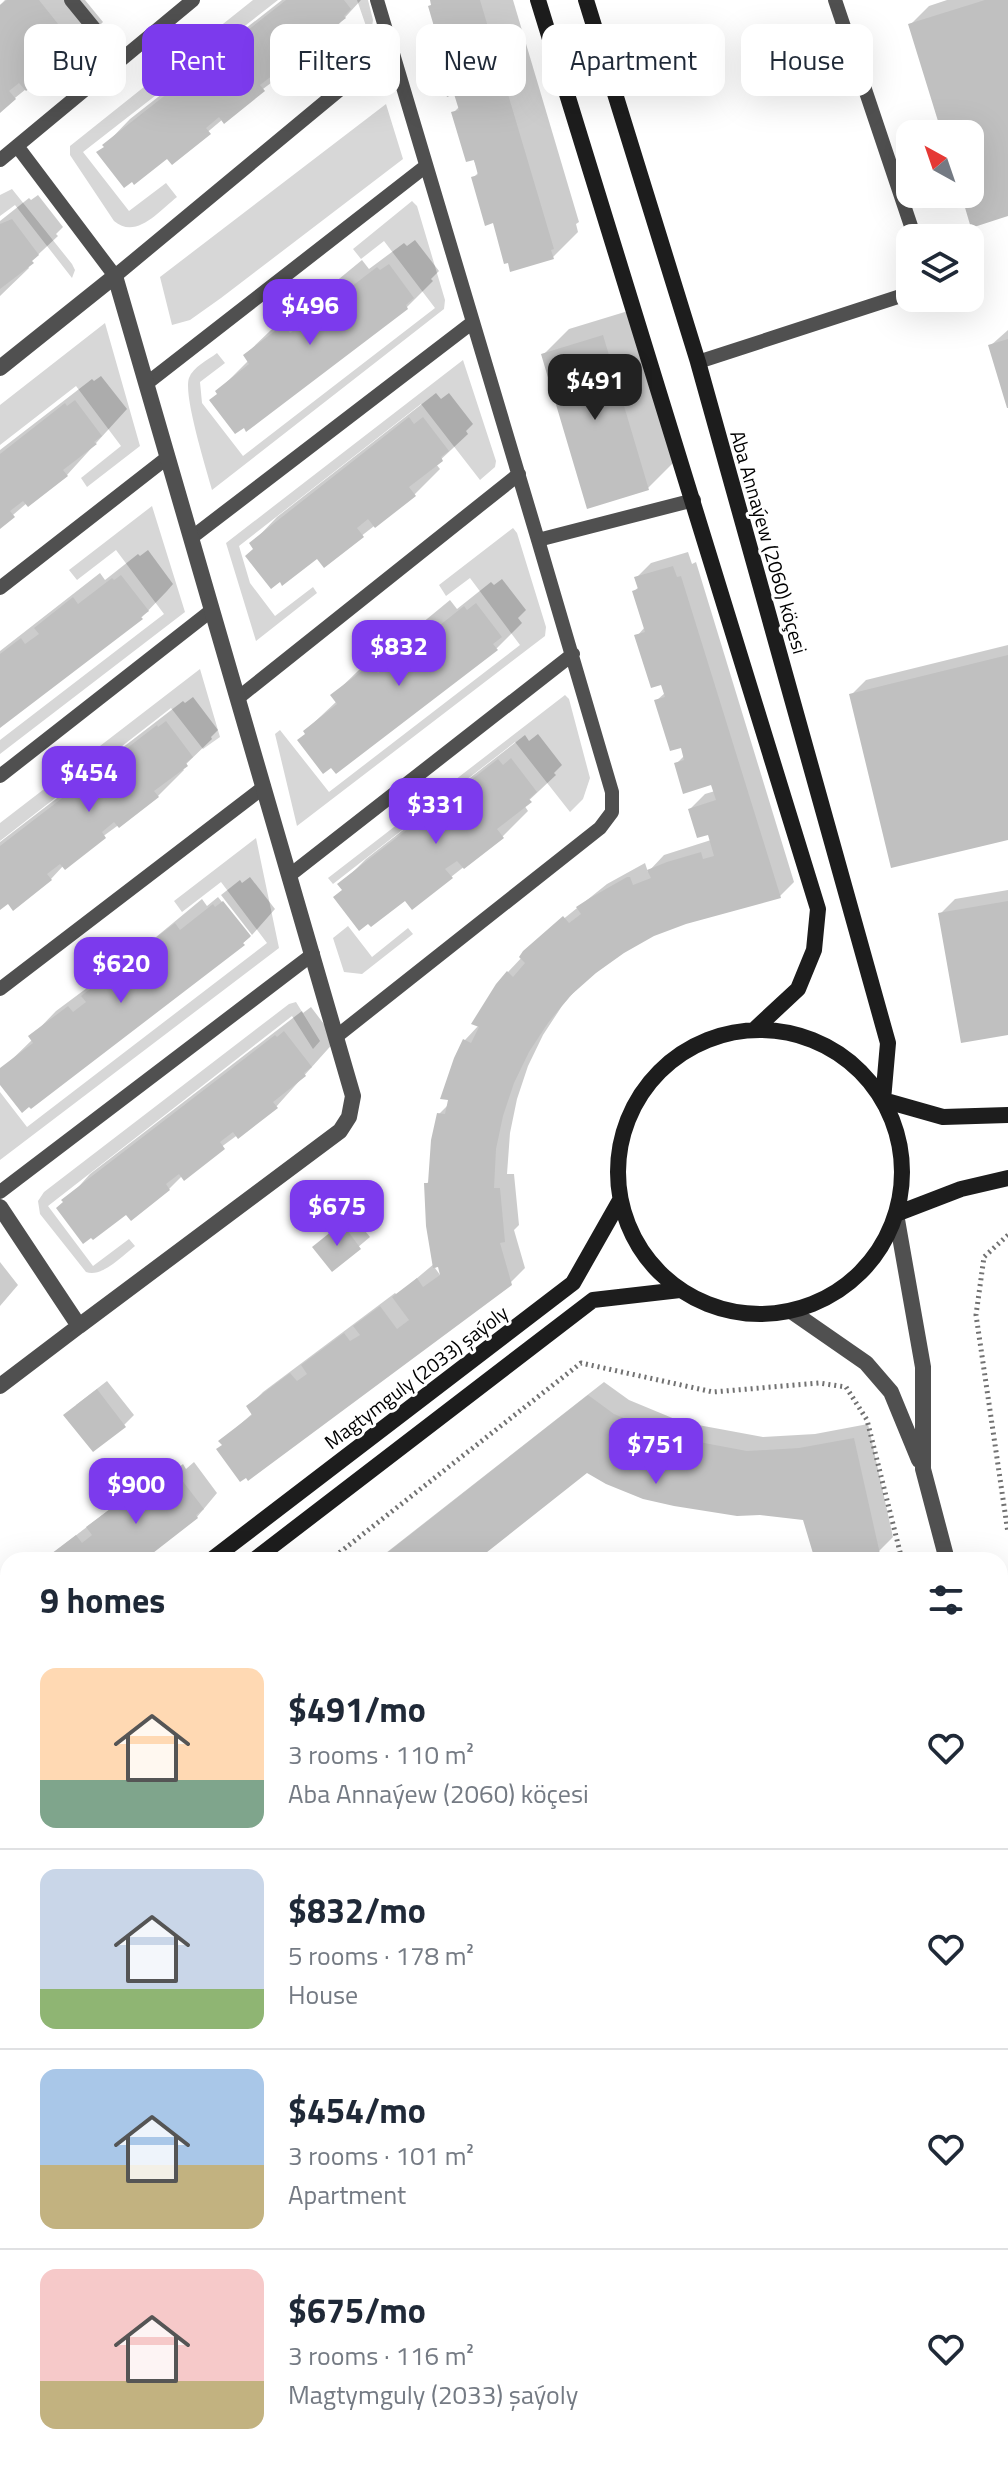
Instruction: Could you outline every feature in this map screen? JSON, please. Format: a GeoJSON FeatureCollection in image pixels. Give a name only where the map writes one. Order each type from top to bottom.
{"type":"FeatureCollection","features":[{"type":"Feature","properties":{"kind":"main road"},"geometry":{"type":"LineString","coordinates":[[538,0],[818,909],[814,950],[798,989],[755,1029]]}},
{"type":"Feature","properties":{"kind":"main road","name":"Aba Annaýew (2060) köçesi"},"geometry":{"type":"LineString","coordinates":[[586,0],[698,362],[888,1043],[883,1100]]}},
{"type":"Feature","properties":{"kind":"main road"},"geometry":{"type":"LineString","coordinates":[[755,1029],[795,1033],[832,1048],[863,1074],[883,1100],[896,1130],[902,1179],[896,1214],[881,1247],[858,1275],[827,1297],[791,1311],[752,1314],[714,1307],[680,1290],[655,1269],[636,1243],[619,1202],[617,1171],[625,1128],[644,1089],[674,1058],[712,1038],[755,1029]]}},
{"type":"Feature","properties":{"kind":"main road"},"geometry":{"type":"LineString","coordinates":[[883,1100],[943,1117],[1008,1115]]}},
{"type":"Feature","properties":{"kind":"main road"},"geometry":{"type":"LineString","coordinates":[[896,1214],[961,1189],[1008,1178]]}},
{"type":"Feature","properties":{"kind":"main road","name":"Magtymguly (2033) şaýoly"},"geometry":{"type":"LineString","coordinates":[[221,1552],[573,1283],[619,1202]]}},
{"type":"Feature","properties":{"kind":"main road"},"geometry":{"type":"LineString","coordinates":[[264,1552],[593,1300],[680,1290]]}},
{"type":"Feature","properties":{"kind":"street"},"geometry":{"type":"LineString","coordinates":[[0,368],[115,276],[353,1096],[349,1117],[340,1131],[0,1386]]}},
{"type":"Feature","properties":{"kind":"street"},"geometry":{"type":"LineString","coordinates":[[0,1207],[79,1326]]}},
{"type":"Feature","properties":{"kind":"street"},"geometry":{"type":"LineString","coordinates":[[896,1214],[923,1367],[923,1469]]}},
{"type":"Feature","properties":{"kind":"street"},"geometry":{"type":"LineString","coordinates":[[791,1311],[866,1363],[891,1392],[923,1469],[945,1552]]}},
{"type":"Feature","properties":{"kind":"lane"},"geometry":{"type":"LineString","coordinates":[[71,0],[91,24]]}},
{"type":"Feature","properties":{"kind":"lane"},"geometry":{"type":"LineString","coordinates":[[126,55],[193,0]]}},
{"type":"Feature","properties":{"kind":"lane"},"geometry":{"type":"LineString","coordinates":[[377,0],[384,24]]}},
{"type":"Feature","properties":{"kind":"lane"},"geometry":{"type":"LineString","coordinates":[[835,0],[910,224]]}},
{"type":"Feature","properties":{"kind":"lane"},"geometry":{"type":"LineString","coordinates":[[337,1036],[600,828],[612,812],[612,792],[573,654],[400,81]]}},
{"type":"Feature","properties":{"kind":"lane"},"geometry":{"type":"LineString","coordinates":[[0,160],[77,96]]}},
{"type":"Feature","properties":{"kind":"lane"},"geometry":{"type":"LineString","coordinates":[[17,146],[115,276],[332,96]]}},
{"type":"Feature","properties":{"kind":"lane"},"geometry":{"type":"LineString","coordinates":[[146,384],[426,166]]}},
{"type":"Feature","properties":{"kind":"lane"},"geometry":{"type":"LineString","coordinates":[[698,362],[896,298]]}},
{"type":"Feature","properties":{"kind":"lane"},"geometry":{"type":"LineString","coordinates":[[191,538],[473,322]]}},
{"type":"Feature","properties":{"kind":"lane"},"geometry":{"type":"LineString","coordinates":[[0,588],[168,457]]}},
{"type":"Feature","properties":{"kind":"lane"},"geometry":{"type":"LineString","coordinates":[[238,698],[519,474]]}},
{"type":"Feature","properties":{"kind":"lane"},"geometry":{"type":"LineString","coordinates":[[538,540],[694,500]]}},
{"type":"Feature","properties":{"kind":"lane"},"geometry":{"type":"LineString","coordinates":[[0,776],[212,610]]}},
{"type":"Feature","properties":{"kind":"lane"},"geometry":{"type":"LineString","coordinates":[[290,875],[573,654]]}},
{"type":"Feature","properties":{"kind":"lane"},"geometry":{"type":"LineString","coordinates":[[0,989],[264,787]]}},
{"type":"Feature","properties":{"kind":"lane"},"geometry":{"type":"LineString","coordinates":[[0,1192],[313,954]]}},
{"type":"Feature","properties":{"kind":"path"},"geometry":{"type":"LineString","coordinates":[[1008,1235],[984,1257],[976,1315],[1008,1533]]}},
{"type":"Feature","properties":{"kind":"path"},"geometry":{"type":"LineString","coordinates":[[340,1552],[581,1363],[713,1392],[819,1383],[846,1387],[867,1420],[900,1552]]}},
{"type":"Feature","properties":{"kind":"shaded area"},"geometry":{"type":"Polygon","coordinates":[[[253,0],[278,0],[247,24],[223,24],[253,0]]]}},
{"type":"Feature","properties":{"kind":"shaded area"},"geometry":{"type":"Polygon","coordinates":[[[357,0],[368,0],[373,20],[372,24],[365,24],[357,0]]]}},
{"type":"Feature","properties":{"kind":"shaded area"},"geometry":{"type":"Polygon","coordinates":[[[142,89],[142,96],[155,96],[83,152],[129,211],[166,183],[177,197],[147,221],[131,227],[122,226],[114,221],[70,155],[70,146],[142,89]]]}},
{"type":"Feature","properties":{"kind":"shaded area"},"geometry":{"type":"Polygon","coordinates":[[[386,104],[403,159],[221,298],[190,320],[172,325],[160,277],[386,104]]]}},
{"type":"Feature","properties":{"kind":"shaded area"},"geometry":{"type":"Polygon","coordinates":[[[12,189],[72,264],[75,270],[72,278],[15,205],[0,216],[0,195],[12,189]]]}},
{"type":"Feature","properties":{"kind":"shaded area"},"geometry":{"type":"Polygon","coordinates":[[[412,201],[417,206],[445,300],[444,309],[212,490],[189,400],[191,374],[217,353],[225,363],[200,382],[202,403],[243,456],[435,308],[384,241],[361,259],[353,249],[412,201]]]}},
{"type":"Feature","properties":{"kind":"shaded area"},"geometry":{"type":"Polygon","coordinates":[[[105,323],[140,446],[87,487],[81,478],[121,446],[76,386],[0,445],[0,405],[105,323]]]}},
{"type":"Feature","properties":{"kind":"shaded area"},"geometry":{"type":"Polygon","coordinates":[[[463,360],[496,461],[495,467],[480,480],[421,404],[239,546],[250,583],[275,616],[313,587],[317,593],[256,641],[226,543],[463,360]]]}},
{"type":"Feature","properties":{"kind":"shaded area"},"geometry":{"type":"Polygon","coordinates":[[[152,506],[185,612],[0,754],[0,740],[164,614],[116,550],[77,580],[69,570],[152,506]]]}},
{"type":"Feature","properties":{"kind":"shaded area"},"geometry":{"type":"Polygon","coordinates":[[[513,528],[546,627],[545,636],[297,826],[275,734],[280,730],[329,792],[520,645],[470,578],[446,596],[439,585],[513,528]]]}},
{"type":"Feature","properties":{"kind":"shaded area"},"geometry":{"type":"Polygon","coordinates":[[[200,669],[220,737],[203,749],[171,708],[0,841],[0,823],[200,669]]]}},
{"type":"Feature","properties":{"kind":"shaded area"},"geometry":{"type":"Polygon","coordinates":[[[565,695],[569,699],[590,778],[583,799],[570,812],[515,742],[333,884],[328,878],[565,695]]]}},
{"type":"Feature","properties":{"kind":"shaded area"},"geometry":{"type":"Polygon","coordinates":[[[256,838],[279,948],[0,1160],[0,1092],[27,1127],[267,943],[221,882],[182,912],[174,901],[256,838]]]}},
{"type":"Feature","properties":{"kind":"shaded area"},"geometry":{"type":"Polygon","coordinates":[[[348,926],[372,957],[408,928],[413,934],[362,974],[344,972],[333,938],[348,926]]]}},
{"type":"Feature","properties":{"kind":"shaded area"},"geometry":{"type":"Polygon","coordinates":[[[296,1002],[320,1041],[313,1049],[292,1016],[48,1206],[93,1266],[129,1239],[135,1246],[105,1269],[86,1272],[40,1214],[38,1201],[44,1192],[289,1004],[296,1002]]]}},
{"type":"Feature","properties":{"kind":"building"},"geometry":{"type":"Polygon","coordinates":[[[7,0],[39,0],[58,24],[24,24],[24,89],[19,83],[9,91],[16,99],[0,113],[0,5],[7,0]]]}},
{"type":"Feature","properties":{"kind":"building"},"geometry":{"type":"Polygon","coordinates":[[[286,0],[344,0],[351,9],[338,24],[270,24],[270,77],[260,85],[265,91],[224,124],[219,117],[206,128],[211,134],[172,165],[167,159],[134,185],[132,182],[124,188],[96,152],[164,96],[254,96],[254,25],[286,0]]]}},
{"type":"Feature","properties":{"kind":"building"},"geometry":{"type":"Polygon","coordinates":[[[430,0],[480,0],[487,24],[433,24],[428,6],[431,5],[430,0]]]}},
{"type":"Feature","properties":{"kind":"building"},"geometry":{"type":"Polygon","coordinates":[[[985,0],[1008,0],[1008,216],[983,224],[970,224],[965,208],[984,208],[984,120],[938,120],[908,24],[985,0]]]}},
{"type":"Feature","properties":{"kind":"building"},"geometry":{"type":"Polygon","coordinates":[[[455,96],[509,96],[554,249],[551,250],[554,259],[510,272],[508,263],[504,264],[493,223],[485,226],[471,177],[478,175],[474,160],[466,162],[451,112],[459,110],[455,96]]]}},
{"type":"Feature","properties":{"kind":"building"},"geometry":{"type":"Polygon","coordinates":[[[12,219],[39,255],[32,261],[34,263],[0,289],[0,224],[12,219]]]}},
{"type":"Feature","properties":{"kind":"building"},"geometry":{"type":"Polygon","coordinates":[[[389,264],[414,298],[406,305],[408,309],[246,432],[244,428],[235,434],[209,400],[217,394],[215,391],[249,364],[243,355],[284,324],[290,333],[302,324],[295,315],[336,284],[343,293],[377,267],[380,270],[389,264]]]}},
{"type":"Feature","properties":{"kind":"building"},"geometry":{"type":"Polygon","coordinates":[[[603,335],[649,490],[587,509],[541,354],[603,335]]]}},
{"type":"Feature","properties":{"kind":"building"},"geometry":{"type":"Polygon","coordinates":[[[1008,339],[1008,408],[1007,408],[988,345],[1008,339]]]}},
{"type":"Feature","properties":{"kind":"building"},"geometry":{"type":"Polygon","coordinates":[[[75,400],[102,436],[94,442],[97,444],[63,470],[68,476],[28,507],[23,501],[10,511],[15,517],[0,529],[0,454],[65,403],[67,406],[75,400]]]}},
{"type":"Feature","properties":{"kind":"building"},"geometry":{"type":"Polygon","coordinates":[[[409,417],[414,424],[423,417],[449,451],[441,457],[443,461],[409,487],[416,496],[375,528],[368,519],[357,528],[364,537],[324,568],[317,559],[282,586],[280,582],[271,589],[245,556],[253,549],[249,543],[409,417]]]}},
{"type":"Feature","properties":{"kind":"building"},"geometry":{"type":"Polygon","coordinates":[[[673,566],[677,577],[681,576],[781,898],[654,936],[596,973],[570,996],[529,1052],[514,1083],[496,1149],[494,1188],[500,1188],[505,1242],[500,1243],[512,1285],[248,1481],[246,1478],[240,1482],[216,1449],[222,1445],[218,1441],[252,1415],[246,1406],[290,1373],[297,1381],[307,1374],[301,1365],[344,1333],[350,1341],[360,1335],[353,1326],[380,1306],[397,1329],[409,1320],[392,1297],[417,1278],[423,1287],[440,1275],[438,1267],[433,1268],[426,1226],[424,1183],[428,1183],[431,1140],[437,1113],[445,1114],[448,1100],[440,1099],[454,1058],[463,1039],[471,1043],[479,1027],[471,1024],[496,984],[507,971],[513,977],[525,963],[519,957],[523,951],[563,916],[569,923],[581,914],[576,907],[590,898],[627,877],[633,885],[651,878],[647,870],[667,862],[701,852],[703,859],[714,856],[708,835],[697,838],[688,809],[716,800],[711,785],[683,794],[674,763],[684,760],[681,748],[670,751],[654,700],[665,697],[661,685],[651,688],[634,635],[645,632],[632,591],[638,589],[634,577],[673,566]]]}},
{"type":"Feature","properties":{"kind":"building"},"geometry":{"type":"Polygon","coordinates":[[[121,575],[149,611],[141,617],[143,619],[0,728],[0,654],[21,638],[25,644],[39,634],[34,628],[73,597],[78,604],[112,578],[114,580],[121,575]]]}},
{"type":"Feature","properties":{"kind":"building"},"geometry":{"type":"Polygon","coordinates":[[[476,603],[502,637],[493,644],[498,650],[336,774],[331,768],[323,774],[297,740],[305,734],[303,731],[337,704],[330,695],[371,664],[378,673],[389,664],[383,655],[423,624],[430,633],[464,606],[467,610],[476,603]]]}},
{"type":"Feature","properties":{"kind":"building"},"geometry":{"type":"Polygon","coordinates":[[[1008,655],[1008,840],[891,868],[849,694],[1008,655]]]}},
{"type":"Feature","properties":{"kind":"building"},"geometry":{"type":"Polygon","coordinates":[[[166,721],[193,757],[186,763],[188,766],[154,791],[159,797],[119,828],[114,822],[102,832],[106,838],[65,870],[60,864],[47,874],[52,880],[13,911],[8,904],[0,910],[0,846],[166,721]]]}},
{"type":"Feature","properties":{"kind":"building"},"geometry":{"type":"Polygon","coordinates":[[[511,758],[537,792],[529,799],[532,802],[497,829],[504,838],[464,869],[457,861],[445,869],[453,878],[412,910],[405,901],[371,927],[368,924],[359,931],[333,897],[342,890],[337,884],[498,759],[503,765],[511,758]]]}},
{"type":"Feature","properties":{"kind":"building"},"geometry":{"type":"Polygon","coordinates":[[[223,901],[251,936],[243,943],[245,945],[22,1113],[0,1085],[0,1068],[33,1043],[28,1036],[68,1006],[73,1012],[86,1002],[81,996],[123,964],[127,970],[140,960],[135,954],[175,923],[180,930],[213,904],[215,907],[223,901]]]}},
{"type":"Feature","properties":{"kind":"building"},"geometry":{"type":"Polygon","coordinates":[[[1008,901],[1008,1035],[961,1043],[938,913],[1008,901]]]}},
{"type":"Feature","properties":{"kind":"building"},"geometry":{"type":"Polygon","coordinates":[[[284,1031],[312,1067],[304,1073],[306,1076],[273,1102],[278,1108],[238,1139],[233,1132],[220,1142],[225,1149],[184,1181],[179,1174],[166,1184],[170,1190],[131,1221],[126,1215],[83,1244],[56,1208],[63,1202],[61,1200],[284,1031]]]}},
{"type":"Feature","properties":{"kind":"building"},"geometry":{"type":"Polygon","coordinates":[[[342,1223],[361,1249],[332,1272],[312,1247],[342,1223]]]}},
{"type":"Feature","properties":{"kind":"building"},"geometry":{"type":"Polygon","coordinates":[[[97,1389],[126,1427],[93,1452],[63,1415],[97,1389]]]}},
{"type":"Feature","properties":{"kind":"building"},"geometry":{"type":"Polygon","coordinates":[[[588,1395],[614,1414],[667,1436],[747,1451],[799,1448],[854,1438],[880,1552],[813,1552],[803,1520],[737,1516],[674,1506],[643,1499],[587,1473],[487,1552],[388,1552],[588,1395]]]}},
{"type":"Feature","properties":{"kind":"building"},"geometry":{"type":"Polygon","coordinates":[[[178,1475],[204,1509],[196,1515],[198,1518],[154,1552],[54,1552],[76,1535],[82,1543],[92,1535],[86,1527],[129,1495],[135,1502],[167,1477],[170,1482],[178,1475]]]}}]}
